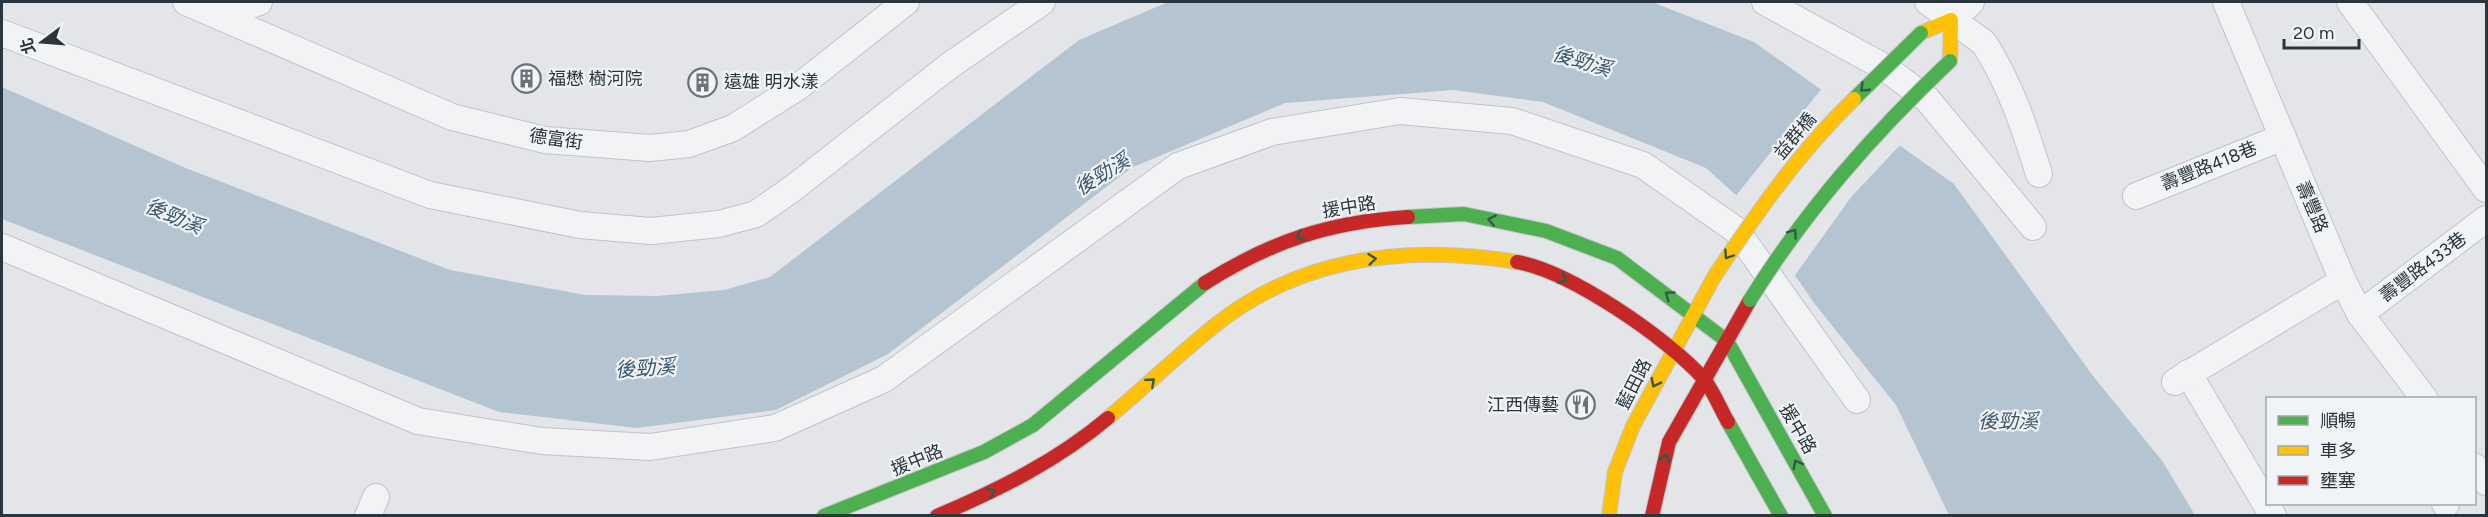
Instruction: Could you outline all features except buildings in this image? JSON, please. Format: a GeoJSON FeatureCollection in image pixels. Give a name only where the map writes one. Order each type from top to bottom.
{"type":"FeatureCollection","features":[{"type":"Feature","properties":{"kind":"street","name":"德富街"},"geometry":{"type":"LineString","coordinates":[[186,2],[452,117],[545,140],[650,148],[689,144],[733,128],[798,87],[906,2]]}},
{"type":"Feature","properties":{"kind":"street"},"geometry":{"type":"LineString","coordinates":[[221,16],[259,2]]}},
{"type":"Feature","properties":{"kind":"street"},"geometry":{"type":"LineString","coordinates":[[2,33],[430,195],[580,225],[651,231],[719,224],[756,214],[949,66],[1042,2]]}},
{"type":"Feature","properties":{"kind":"street"},"geometry":{"type":"LineString","coordinates":[[1765,2],[1884,67],[1927,99],[2033,226]]}},
{"type":"Feature","properties":{"kind":"street"},"geometry":{"type":"LineString","coordinates":[[1928,2],[1984,43],[2018,106],[2038,174]]}},
{"type":"Feature","properties":{"kind":"street"},"geometry":{"type":"LineString","coordinates":[[1652,516],[1669,442],[1776,256],[1840,171],[1896,110],[1950,61],[1951,20],[1971,2]]}},
{"type":"Feature","properties":{"kind":"street","name":"壽豐路"},"geometry":{"type":"LineString","coordinates":[[2226,2],[2343,281],[2360,314],[2422,397]]}},
{"type":"Feature","properties":{"kind":"street"},"geometry":{"type":"LineString","coordinates":[[2350,2],[2487,189]]}},
{"type":"Feature","properties":{"kind":"street","name":"益群橋"},"geometry":{"type":"LineString","coordinates":[[1714,277],[1765,201],[1819,134],[1921,33],[1951,20]]}},
{"type":"Feature","properties":{"kind":"street"},"geometry":{"type":"LineString","coordinates":[[2,247],[418,421],[542,441],[650,447],[776,428],[884,379],[1178,166],[1272,132],[1400,111],[1512,121],[1643,165],[1736,230],[1857,400]]}},
{"type":"Feature","properties":{"kind":"street","name":"壽豐路418巷"},"geometry":{"type":"LineString","coordinates":[[2136,196],[2283,137]]}},
{"type":"Feature","properties":{"kind":"street","name":"援中路"},"geometry":{"type":"LineString","coordinates":[[824,516],[984,452],[1033,425],[1198,287],[1243,259],[1309,232],[1367,220],[1464,214],[1546,231],[1617,258],[1693,313],[1727,341],[1825,516]]}},
{"type":"Feature","properties":{"kind":"street","name":"壽豐路433巷"},"geometry":{"type":"LineString","coordinates":[[2360,314],[2487,219]]}},
{"type":"Feature","properties":{"kind":"street"},"geometry":{"type":"LineString","coordinates":[[937,516],[991,493],[1054,458],[1105,421],[1220,322],[1270,291],[1319,269],[1368,258],[1465,254],[1533,265],[1602,298],[1672,350],[1704,379],[1781,516]]}},
{"type":"Feature","properties":{"kind":"street","name":"藍田路"},"geometry":{"type":"LineString","coordinates":[[1609,516],[1615,472],[1633,426],[1672,350],[1714,277]]}},
{"type":"Feature","properties":{"kind":"street"},"geometry":{"type":"LineString","coordinates":[[2273,516],[2182,377],[2343,281]]}},
{"type":"Feature","properties":{"kind":"water","name":"後勁溪"},"geometry":{"type":"Polygon","coordinates":[[[1168,2],[1652,2],[1754,42],[1954,184],[2093,376],[2163,462],[2195,515],[1949,515],[1896,405],[1814,303],[1746,204],[1706,168],[1543,102],[1454,90],[1285,103],[1131,168],[888,354],[776,410],[637,428],[499,412],[2,219],[2,87],[183,167],[450,270],[585,295],[657,296],[724,290],[770,277],[1079,40],[1168,2]]]}},
{"type":"Feature","properties":{"kind":"pier"},"geometry":{"type":"Polygon","coordinates":[[[1823,87],[1902,143],[1852,196],[1793,278],[1744,206],[1734,198],[1823,87]]]}},
{"type":"Feature","properties":{"kind":"traffic: fast"},"geometry":{"type":"LineString","coordinates":[[1854,99],[1921,33]]}},
{"type":"Feature","properties":{"kind":"traffic: fast"},"geometry":{"type":"LineString","coordinates":[[1750,300],[1794,235],[1842,174],[1894,116],[1950,61]]}},
{"type":"Feature","properties":{"kind":"traffic: fast"},"geometry":{"type":"LineString","coordinates":[[1408,217],[1464,214],[1546,231],[1617,258],[1727,341],[1825,516]]}},
{"type":"Feature","properties":{"kind":"traffic: fast"},"geometry":{"type":"LineString","coordinates":[[824,516],[984,452],[1033,425],[1205,283]]}},
{"type":"Feature","properties":{"kind":"traffic: fast"},"geometry":{"type":"LineString","coordinates":[[1728,422],[1781,516]]}},
{"type":"Feature","properties":{"kind":"traffic: slow"},"geometry":{"type":"LineString","coordinates":[[1921,33],[1951,20],[1950,61]]}},
{"type":"Feature","properties":{"kind":"traffic: slow"},"geometry":{"type":"LineString","coordinates":[[1714,277],[1762,207],[1797,162],[1854,99]]}},
{"type":"Feature","properties":{"kind":"traffic: slow"},"geometry":{"type":"LineString","coordinates":[[1108,418],[1218,323],[1251,300],[1287,282],[1323,269],[1399,256],[1438,255],[1517,262]]}},
{"type":"Feature","properties":{"kind":"traffic: slow"},"geometry":{"type":"LineString","coordinates":[[1609,516],[1615,472],[1633,426],[1714,277]]}},
{"type":"Feature","properties":{"kind":"traffic: jam"},"geometry":{"type":"LineString","coordinates":[[1205,283],[1254,256],[1302,236],[1352,224],[1408,217]]}},
{"type":"Feature","properties":{"kind":"traffic: jam"},"geometry":{"type":"LineString","coordinates":[[1517,262],[1539,268],[1590,292],[1666,344],[1703,378],[1728,422]]}},
{"type":"Feature","properties":{"kind":"traffic: jam"},"geometry":{"type":"LineString","coordinates":[[1652,516],[1669,442],[1750,300]]}},
{"type":"Feature","properties":{"kind":"traffic: jam"},"geometry":{"type":"LineString","coordinates":[[937,516],[982,496],[1048,461],[1108,418]]}},
{"type":"Feature","properties":{"kind":"place","name":"福懋 樹河院"},"geometry":{"type":"Point","coordinates":[527,79]}},
{"type":"Feature","properties":{"kind":"place","name":"遠雄 明水漾"},"geometry":{"type":"Point","coordinates":[703,82]}},
{"type":"Feature","properties":{"kind":"place","name":"江西傳藝"},"geometry":{"type":"Point","coordinates":[1580,405]}}]}
